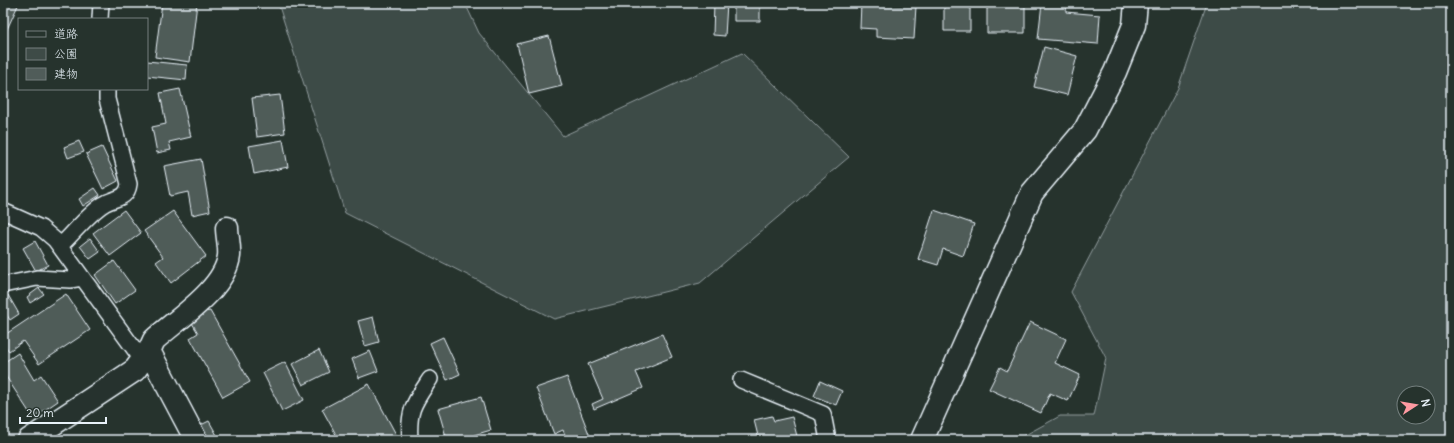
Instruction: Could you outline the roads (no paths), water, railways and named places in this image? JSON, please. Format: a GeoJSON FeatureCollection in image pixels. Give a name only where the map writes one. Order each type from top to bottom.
{"type":"FeatureCollection","features":[{"type":"Feature","properties":{"kind":"street"},"geometry":{"type":"LineString","coordinates":[[922,440],[1032,193],[1084,130],[1115,72],[1134,25],[1136,3]]}},
{"type":"Feature","properties":{"kind":"street"},"geometry":{"type":"LineString","coordinates":[[29,440],[135,370],[146,356],[154,340],[210,291],[224,271],[229,256],[227,228]]}},
{"type":"Feature","properties":{"kind":"street"},"geometry":{"type":"LineString","coordinates":[[146,356],[196,440]]}},
{"type":"Feature","properties":{"kind":"lane"},"geometry":{"type":"LineString","coordinates":[[100,18],[101,3]]}},
{"type":"Feature","properties":{"kind":"lane"},"geometry":{"type":"LineString","coordinates":[[60,246],[104,204],[124,196],[128,191],[129,184],[106,92]]}},
{"type":"Feature","properties":{"kind":"lane"},"geometry":{"type":"LineString","coordinates":[[3,211],[41,228],[60,246],[82,278],[146,356]]}},
{"type":"Feature","properties":{"kind":"lane"},"geometry":{"type":"LineString","coordinates":[[3,285],[37,278],[70,280],[82,278]]}},
{"type":"Feature","properties":{"kind":"lane"},"geometry":{"type":"LineString","coordinates":[[410,440],[410,412],[430,379]]}},
{"type":"Feature","properties":{"kind":"lane"},"geometry":{"type":"LineString","coordinates":[[741,380],[823,414],[828,440]]}}]}
